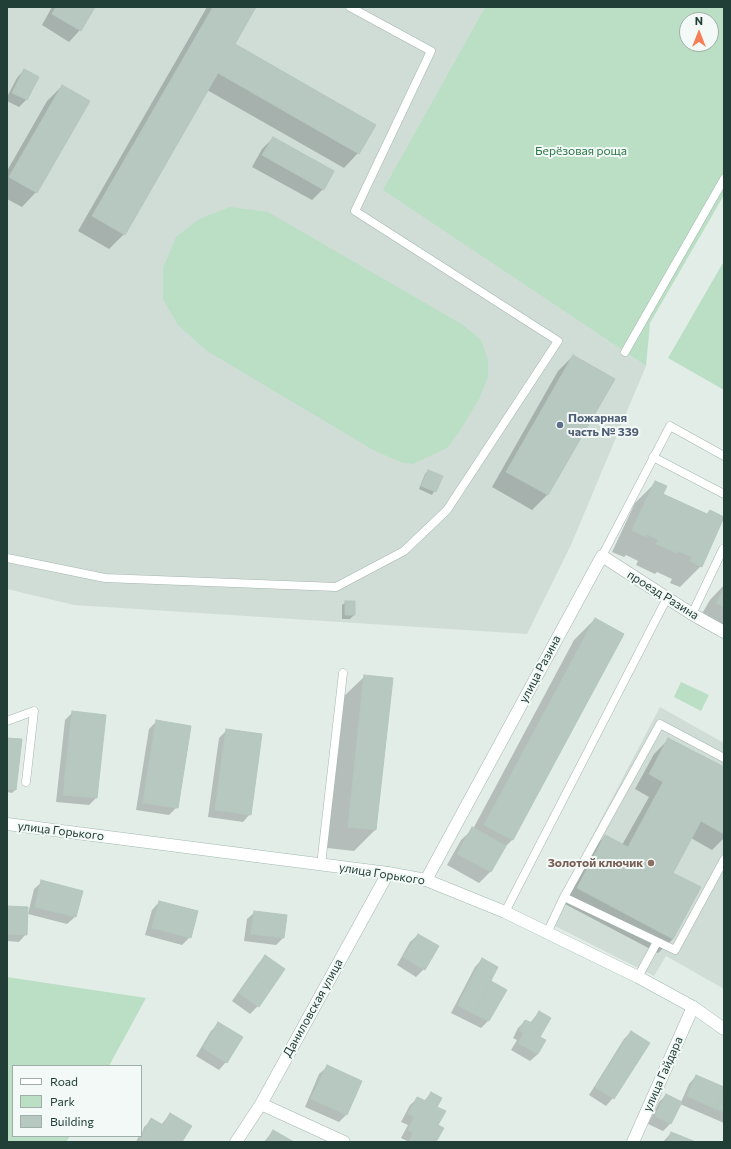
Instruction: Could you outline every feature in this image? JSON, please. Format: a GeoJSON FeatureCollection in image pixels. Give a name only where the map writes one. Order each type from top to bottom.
{"type":"FeatureCollection","features":[{"type":"Feature","properties":{"kind":"street","name":"проезд Разина"},"geometry":{"type":"LineString","coordinates":[[602,556],[692,614],[724,632]]}},
{"type":"Feature","properties":{"kind":"street","name":"улица Разина"},"geometry":{"type":"LineString","coordinates":[[426,880],[602,556]]}},
{"type":"Feature","properties":{"kind":"street","name":"улица Горького"},"geometry":{"type":"LineString","coordinates":[[7,824],[388,873],[426,880],[505,912],[638,978],[693,1007],[724,1030]]}},
{"type":"Feature","properties":{"kind":"street","name":"Даниловская улица"},"geometry":{"type":"LineString","coordinates":[[236,1142],[261,1104],[388,873]]}},
{"type":"Feature","properties":{"kind":"street","name":"улица Гайдара"},"geometry":{"type":"LineString","coordinates":[[632,1142],[693,1007]]}},
{"type":"Feature","properties":{"kind":"street"},"geometry":{"type":"LineString","coordinates":[[261,1104],[344,1142]]}},
{"type":"Feature","properties":{"kind":"lane"},"geometry":{"type":"LineString","coordinates":[[7,558],[105,578],[336,587],[404,550],[448,510],[558,341],[355,211],[431,51],[350,7]]}},
{"type":"Feature","properties":{"kind":"lane"},"geometry":{"type":"LineString","coordinates":[[625,352],[724,179]]}},
{"type":"Feature","properties":{"kind":"lane","name":"улица Разина"},"geometry":{"type":"LineString","coordinates":[[602,556],[670,426],[724,456]]}},
{"type":"Feature","properties":{"kind":"lane"},"geometry":{"type":"LineString","coordinates":[[653,457],[724,494]]}},
{"type":"Feature","properties":{"kind":"lane"},"geometry":{"type":"LineString","coordinates":[[692,614],[724,549]]}},
{"type":"Feature","properties":{"kind":"lane"},"geometry":{"type":"LineString","coordinates":[[505,912],[667,598]]}},
{"type":"Feature","properties":{"kind":"lane"},"geometry":{"type":"LineString","coordinates":[[321,865],[343,673]]}},
{"type":"Feature","properties":{"kind":"lane"},"geometry":{"type":"LineString","coordinates":[[7,721],[34,711],[26,782]]}},
{"type":"Feature","properties":{"kind":"lane"},"geometry":{"type":"LineString","coordinates":[[547,933],[564,897],[660,724],[724,758]]}},
{"type":"Feature","properties":{"kind":"lane"},"geometry":{"type":"LineString","coordinates":[[564,897],[675,950],[724,860]]}},
{"type":"Feature","properties":{"kind":"lane"},"geometry":{"type":"LineString","coordinates":[[638,978],[657,942]]}},
{"type":"Feature","properties":{"kind":"shaded area"},"geometry":{"type":"Polygon","coordinates":[[[7,7],[485,7],[384,190],[646,366],[571,545],[527,634],[74,605],[7,589],[7,7]]]}},
{"type":"Feature","properties":{"kind":"shaded area","name":"Золотой ключик"},"geometry":{"type":"Polygon","coordinates":[[[660,707],[724,743],[724,989],[666,956],[654,976],[547,922],[660,707]]]}},
{"type":"Feature","properties":{"kind":"green space","name":"Берёзовая роща"},"geometry":{"type":"Polygon","coordinates":[[[485,7],[724,7],[724,195],[650,323],[646,366],[383,190],[485,7]]]}},
{"type":"Feature","properties":{"kind":"green space"},"geometry":{"type":"Polygon","coordinates":[[[230,207],[268,212],[463,325],[481,340],[488,360],[488,377],[479,399],[459,432],[447,448],[413,464],[403,463],[375,451],[207,351],[178,325],[163,299],[163,268],[176,237],[199,219],[230,207]]]}},
{"type":"Feature","properties":{"kind":"green space"},"geometry":{"type":"Polygon","coordinates":[[[724,261],[724,390],[668,358],[724,261]]]}},
{"type":"Feature","properties":{"kind":"green space"},"geometry":{"type":"Polygon","coordinates":[[[681,682],[709,695],[701,711],[674,697],[681,682]]]}},
{"type":"Feature","properties":{"kind":"green space"},"geometry":{"type":"Polygon","coordinates":[[[7,977],[146,998],[110,1065],[12,1065],[12,1137],[69,1137],[66,1142],[7,1142],[7,977]]]}},
{"type":"Feature","properties":{"kind":"building"},"geometry":{"type":"Polygon","coordinates":[[[56,7],[95,7],[81,31],[52,14],[56,7]]]}},
{"type":"Feature","properties":{"kind":"building"},"geometry":{"type":"Polygon","coordinates":[[[213,7],[256,7],[235,44],[376,125],[359,154],[218,73],[125,235],[92,216],[213,7]]]}},
{"type":"Feature","properties":{"kind":"building"},"geometry":{"type":"Polygon","coordinates":[[[24,69],[39,77],[27,100],[12,93],[24,69]]]}},
{"type":"Feature","properties":{"kind":"building"},"geometry":{"type":"Polygon","coordinates":[[[62,85],[90,101],[37,193],[9,177],[62,85]]]}},
{"type":"Feature","properties":{"kind":"building"},"geometry":{"type":"Polygon","coordinates":[[[273,137],[334,171],[324,190],[262,155],[273,137]]]}},
{"type":"Feature","properties":{"kind":"building","name":"Пожарная часть № 339"},"geometry":{"type":"Polygon","coordinates":[[[573,355],[615,379],[548,495],[506,472],[573,355]]]}},
{"type":"Feature","properties":{"kind":"building"},"geometry":{"type":"Polygon","coordinates":[[[428,470],[443,476],[436,492],[421,486],[428,470]]]}},
{"type":"Feature","properties":{"kind":"building"},"geometry":{"type":"Polygon","coordinates":[[[655,481],[667,486],[663,494],[707,514],[710,510],[724,517],[702,567],[690,561],[692,557],[678,551],[677,553],[656,544],[658,540],[647,534],[646,537],[632,530],[655,481]]]}},
{"type":"Feature","properties":{"kind":"building"},"geometry":{"type":"Polygon","coordinates":[[[724,589],[724,607],[716,603],[724,589]]]}},
{"type":"Feature","properties":{"kind":"building"},"geometry":{"type":"Polygon","coordinates":[[[345,601],[355,601],[355,615],[345,615],[345,601]]]}},
{"type":"Feature","properties":{"kind":"building"},"geometry":{"type":"Polygon","coordinates":[[[595,618],[624,634],[513,840],[484,825],[595,618]]]}},
{"type":"Feature","properties":{"kind":"building"},"geometry":{"type":"Polygon","coordinates":[[[364,675],[393,678],[376,830],[348,827],[364,675]]]}},
{"type":"Feature","properties":{"kind":"building"},"geometry":{"type":"Polygon","coordinates":[[[72,711],[106,715],[97,798],[63,795],[72,711]]]}},
{"type":"Feature","properties":{"kind":"building"},"geometry":{"type":"Polygon","coordinates":[[[156,720],[191,726],[178,808],[143,803],[156,720]]]}},
{"type":"Feature","properties":{"kind":"building"},"geometry":{"type":"Polygon","coordinates":[[[226,729],[262,734],[251,815],[215,810],[226,729]]]}},
{"type":"Feature","properties":{"kind":"building"},"geometry":{"type":"Polygon","coordinates":[[[7,738],[22,739],[16,790],[7,789],[7,738]]]}},
{"type":"Feature","properties":{"kind":"building"},"geometry":{"type":"Polygon","coordinates":[[[668,738],[724,767],[724,834],[701,821],[673,873],[701,887],[673,939],[577,888],[605,835],[628,847],[663,782],[649,774],[668,738]]]}},
{"type":"Feature","properties":{"kind":"building"},"geometry":{"type":"Polygon","coordinates":[[[472,827],[506,846],[491,872],[457,854],[472,827]]]}},
{"type":"Feature","properties":{"kind":"building"},"geometry":{"type":"Polygon","coordinates":[[[41,880],[83,891],[76,917],[35,907],[41,880]]]}},
{"type":"Feature","properties":{"kind":"building"},"geometry":{"type":"Polygon","coordinates":[[[159,901],[198,911],[191,938],[152,928],[159,901]]]}},
{"type":"Feature","properties":{"kind":"building"},"geometry":{"type":"Polygon","coordinates":[[[7,906],[28,907],[27,935],[7,934],[7,906]]]}},
{"type":"Feature","properties":{"kind":"building"},"geometry":{"type":"Polygon","coordinates":[[[254,911],[287,915],[284,938],[251,934],[254,911]]]}},
{"type":"Feature","properties":{"kind":"building"},"geometry":{"type":"Polygon","coordinates":[[[418,934],[439,946],[425,970],[403,957],[418,934]]]}},
{"type":"Feature","properties":{"kind":"building"},"geometry":{"type":"Polygon","coordinates":[[[265,955],[285,969],[272,988],[252,974],[265,955]]]}},
{"type":"Feature","properties":{"kind":"building"},"geometry":{"type":"Polygon","coordinates":[[[482,958],[498,967],[474,1014],[458,1005],[482,958]]]}},
{"type":"Feature","properties":{"kind":"building"},"geometry":{"type":"Polygon","coordinates":[[[252,974],[272,988],[259,1007],[239,993],[252,974]]]}},
{"type":"Feature","properties":{"kind":"building"},"geometry":{"type":"Polygon","coordinates":[[[491,981],[507,990],[489,1021],[474,1014],[491,981]]]}},
{"type":"Feature","properties":{"kind":"building"},"geometry":{"type":"Polygon","coordinates":[[[539,1011],[551,1018],[540,1037],[546,1040],[538,1054],[518,1043],[524,1033],[519,1030],[525,1020],[532,1023],[539,1011]]]}},
{"type":"Feature","properties":{"kind":"building"},"geometry":{"type":"Polygon","coordinates":[[[218,1022],[243,1037],[227,1063],[203,1048],[218,1022]]]}},
{"type":"Feature","properties":{"kind":"building"},"geometry":{"type":"Polygon","coordinates":[[[631,1031],[650,1043],[614,1099],[595,1087],[631,1031]]]}},
{"type":"Feature","properties":{"kind":"building"},"geometry":{"type":"Polygon","coordinates":[[[327,1065],[362,1081],[347,1115],[311,1099],[327,1065]]]}},
{"type":"Feature","properties":{"kind":"building"},"geometry":{"type":"Polygon","coordinates":[[[696,1075],[724,1087],[716,1109],[687,1096],[696,1075]]]}},
{"type":"Feature","properties":{"kind":"building"},"geometry":{"type":"Polygon","coordinates":[[[724,1089],[724,1112],[716,1109],[724,1089]]]}},
{"type":"Feature","properties":{"kind":"building"},"geometry":{"type":"Polygon","coordinates":[[[431,1092],[442,1098],[437,1107],[446,1111],[438,1125],[444,1128],[436,1142],[409,1142],[413,1133],[408,1130],[414,1117],[408,1114],[417,1097],[426,1101],[431,1092]]]}},
{"type":"Feature","properties":{"kind":"building"},"geometry":{"type":"Polygon","coordinates":[[[666,1094],[682,1102],[671,1124],[655,1116],[666,1094]]]}},
{"type":"Feature","properties":{"kind":"building"},"geometry":{"type":"Polygon","coordinates":[[[170,1113],[192,1126],[182,1142],[138,1142],[151,1118],[163,1125],[170,1113]]]}},
{"type":"Feature","properties":{"kind":"building"},"geometry":{"type":"Polygon","coordinates":[[[273,1130],[294,1142],[266,1142],[273,1130]]]}},
{"type":"Feature","properties":{"kind":"building"},"geometry":{"type":"Polygon","coordinates":[[[671,1132],[696,1142],[667,1142],[671,1132]]]}},
{"type":"Feature","properties":{"kind":"place","name":"Пожарная часть № 339"},"geometry":{"type":"Point","coordinates":[560,425]}},
{"type":"Feature","properties":{"kind":"place","name":"Золотой ключик"},"geometry":{"type":"Point","coordinates":[651,863]}}]}
